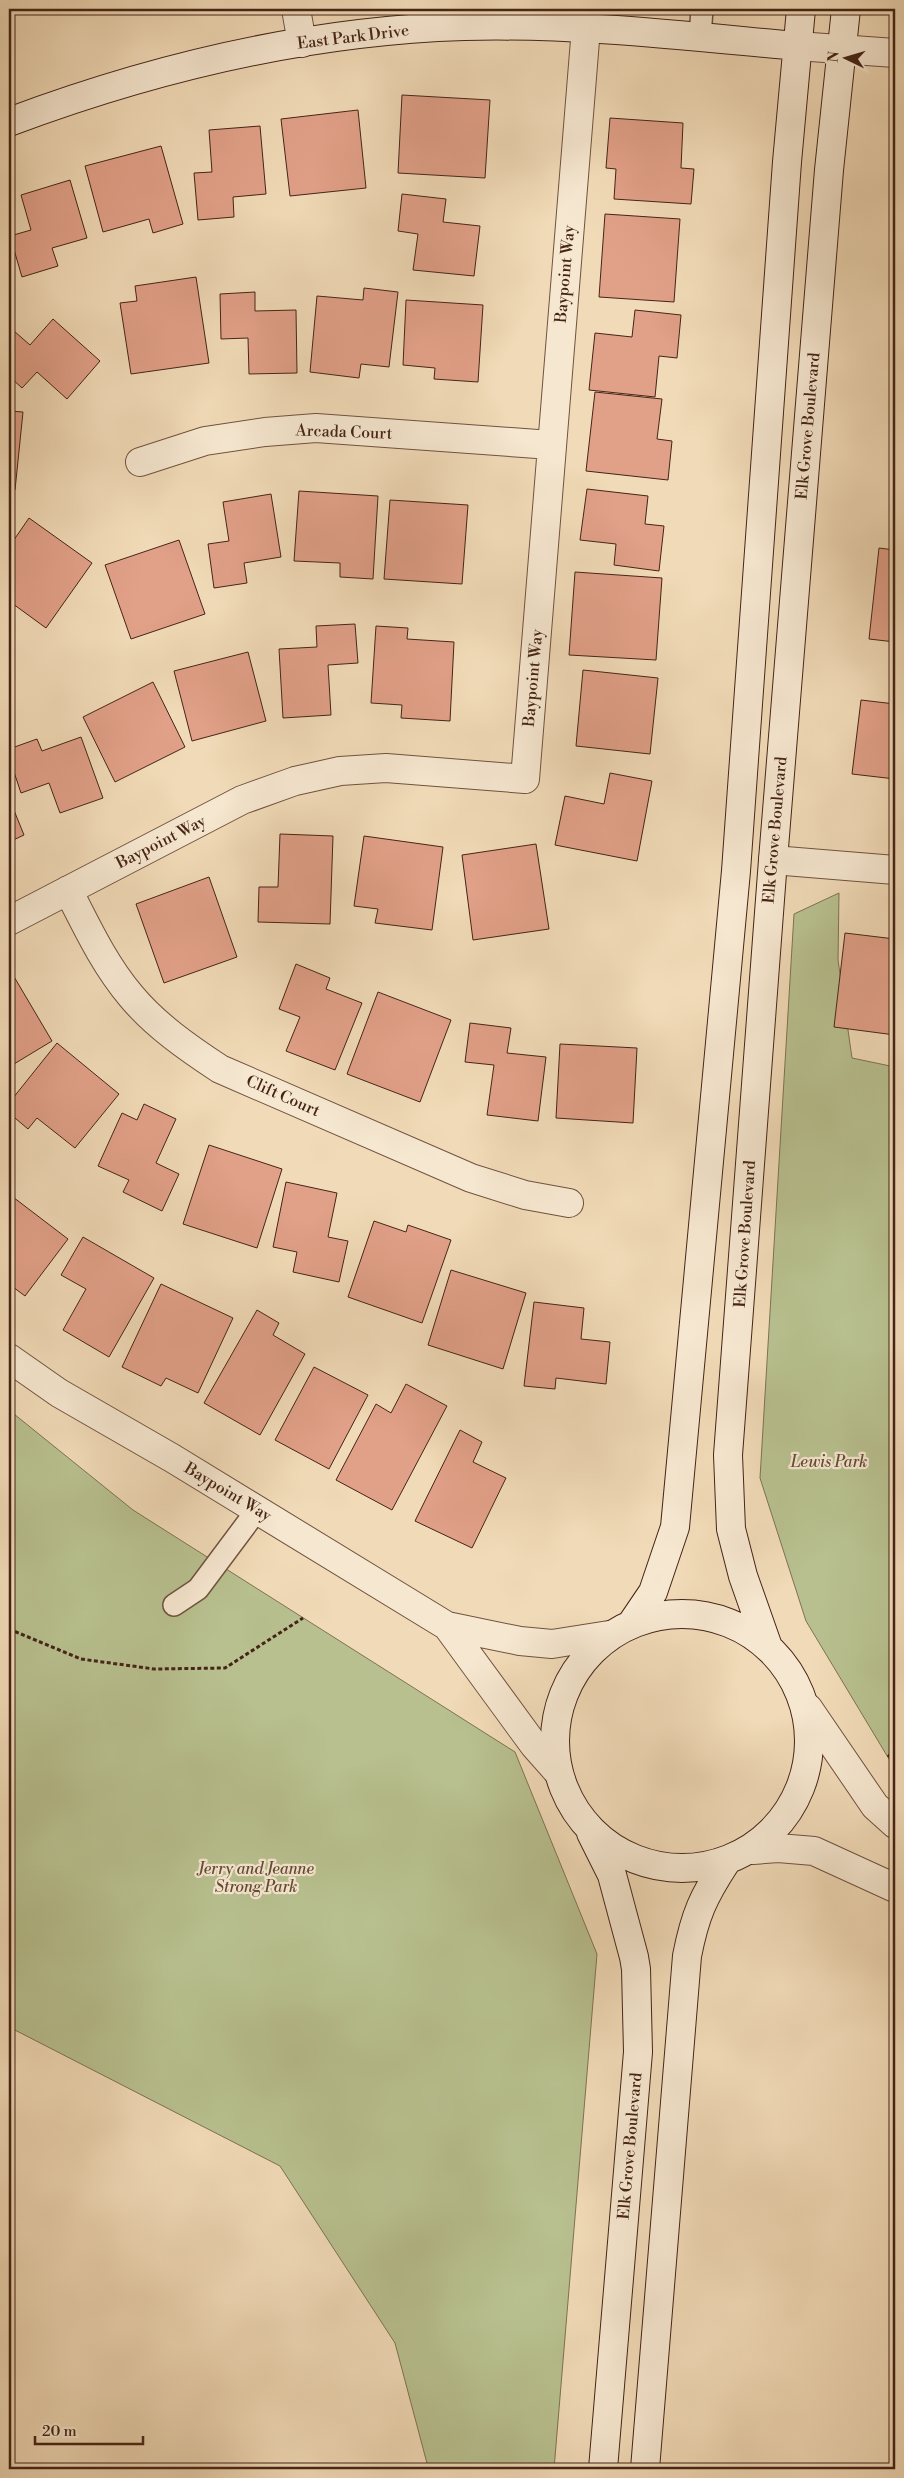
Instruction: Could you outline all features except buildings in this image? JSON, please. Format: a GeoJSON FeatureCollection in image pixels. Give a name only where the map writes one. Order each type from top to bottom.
{"type":"FeatureCollection","features":[{"type":"Feature","properties":{"kind":"main road"},"geometry":{"type":"LineString","coordinates":[[296,9],[302,43]]}},
{"type":"Feature","properties":{"kind":"main road"},"geometry":{"type":"LineString","coordinates":[[800,9],[736,871],[675,1527],[653,1592],[620,1629],[584,1658],[561,1696],[552,1736],[557,1771],[575,1811],[589,1830],[625,1855],[667,1868],[690,1870],[726,1862],[753,1850],[778,1848],[814,1851],[895,1888]]}},
{"type":"Feature","properties":{"kind":"main road","name":"Elk Grove Boulevard"},"geometry":{"type":"LineString","coordinates":[[768,1647],[743,1576],[731,1529],[728,1455],[772,860],[840,48],[846,9]]}},
{"type":"Feature","properties":{"kind":"main road","name":"East Park Drive"},"geometry":{"type":"LineString","coordinates":[[9,122],[56,104],[149,76],[302,43],[395,31],[464,26],[586,28],[895,53]]}},
{"type":"Feature","properties":{"kind":"main road","name":"Baypoint Way"},"geometry":{"type":"LineString","coordinates":[[9,921],[242,800],[295,781],[340,771],[386,768],[525,779],[586,28]]}},
{"type":"Feature","properties":{"kind":"main road","name":"Arcada Court"},"geometry":{"type":"LineString","coordinates":[[140,462],[205,442],[265,432],[316,428],[552,445]]}},
{"type":"Feature","properties":{"kind":"main road"},"geometry":{"type":"LineString","coordinates":[[772,860],[895,870]]}},
{"type":"Feature","properties":{"kind":"main road","name":"Clift Court"},"geometry":{"type":"LineString","coordinates":[[68,890],[98,950],[131,997],[182,1044],[220,1069],[471,1178],[525,1195],[569,1203]]}},
{"type":"Feature","properties":{"kind":"main road","name":"Baypoint Way"},"geometry":{"type":"LineString","coordinates":[[9,1358],[59,1394],[257,1510],[447,1626],[520,1641],[552,1644],[620,1629]]}},
{"type":"Feature","properties":{"kind":"main road"},"geometry":{"type":"LineString","coordinates":[[620,1629],[656,1614],[690,1612],[730,1622],[768,1647],[792,1674],[808,1708],[875,1806],[895,1824]]}},
{"type":"Feature","properties":{"kind":"main road","name":"Baypoint Way"},"geometry":{"type":"LineString","coordinates":[[447,1626],[534,1745],[557,1771]]}},
{"type":"Feature","properties":{"kind":"main road"},"geometry":{"type":"LineString","coordinates":[[753,1850],[773,1829],[794,1798],[808,1756],[808,1708]]}},
{"type":"Feature","properties":{"kind":"main road","name":"Elk Grove Boulevard"},"geometry":{"type":"LineString","coordinates":[[589,1830],[612,1875],[624,1912],[636,1969],[637,1997],[638,2052],[603,2469]]}},
{"type":"Feature","properties":{"kind":"main road"},"geometry":{"type":"LineString","coordinates":[[645,2469],[687,1956],[694,1920],[708,1889],[726,1862]]}},
{"type":"Feature","properties":{"kind":"lane"},"geometry":{"type":"LineString","coordinates":[[700,37],[702,9]]}},
{"type":"Feature","properties":{"kind":"lane"},"geometry":{"type":"LineString","coordinates":[[174,1606],[198,1589],[257,1510]]}},
{"type":"Feature","properties":{"kind":"path"},"geometry":{"type":"LineString","coordinates":[[9,1629],[81,1659],[154,1669],[225,1668],[302,1618]]}},
{"type":"Feature","properties":{"kind":"path"},"geometry":{"type":"LineString","coordinates":[[888,1757],[895,1749]]}},
{"type":"Feature","properties":{"kind":"green space","name":"Lewis Park"},"geometry":{"type":"Polygon","coordinates":[[[839,893],[838,960],[852,1058],[895,1067],[895,1769],[806,1621],[760,1478],[794,914],[839,893]]]}},
{"type":"Feature","properties":{"kind":"green space","name":"Jerry and Jeanne Strong Park"},"geometry":{"type":"Polygon","coordinates":[[[9,1410],[133,1510],[515,1752],[597,1954],[554,2469],[426,2469],[428,2467],[395,2343],[280,2166],[9,2027],[9,1410]]]}}]}
